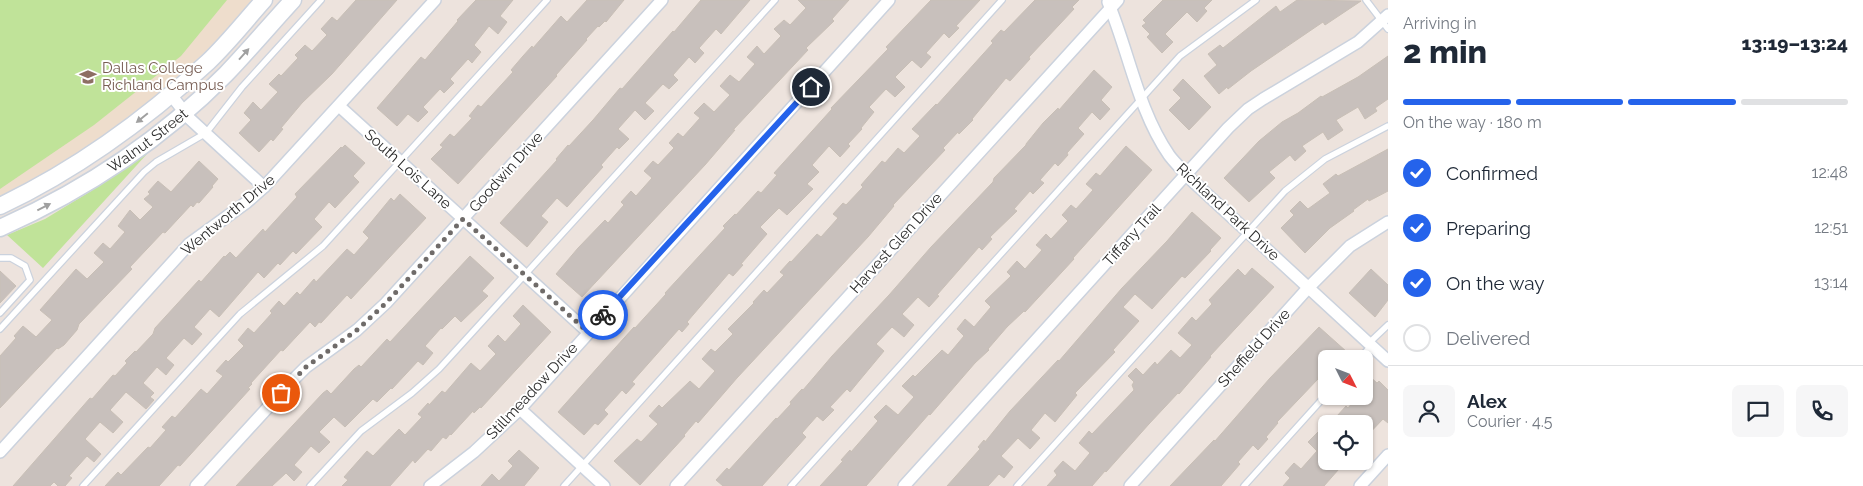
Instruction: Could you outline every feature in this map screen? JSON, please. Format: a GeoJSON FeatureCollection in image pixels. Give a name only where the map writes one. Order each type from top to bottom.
{"type":"FeatureCollection","features":[{"type":"Feature","properties":{"kind":"main road","name":"Walnut Street"},"geometry":{"type":"LineString","coordinates":[[0,206],[30,192],[113,141],[171,95],[210,60],[264,0]]}},
{"type":"Feature","properties":{"kind":"main road","name":"Walnut Street"},"geometry":{"type":"LineString","coordinates":[[0,228],[48,206],[83,186],[126,158],[184,113],[226,74],[293,0]]}},
{"type":"Feature","properties":{"kind":"street","name":"Wentworth Drive"},"geometry":{"type":"LineString","coordinates":[[0,452],[189,244],[247,202],[264,187],[435,0]]}},
{"type":"Feature","properties":{"kind":"street","name":"Goodwin Drive"},"geometry":{"type":"LineString","coordinates":[[196,486],[306,367],[357,330],[386,303],[662,0]]}},
{"type":"Feature","properties":{"kind":"street","name":"Stillmeadow Drive"},"geometry":{"type":"LineString","coordinates":[[430,486],[474,452],[520,409],[889,0]]}},
{"type":"Feature","properties":{"kind":"street","name":"Richland Park Drive"},"geometry":{"type":"LineString","coordinates":[[1112,2],[1142,97],[1158,137],[1170,156],[1186,175],[1388,361]]}},
{"type":"Feature","properties":{"kind":"street","name":"Harvest Glen Drive"},"geometry":{"type":"LineString","coordinates":[[676,486],[1112,2]]}},
{"type":"Feature","properties":{"kind":"street","name":"Tiffany Trail"},"geometry":{"type":"LineString","coordinates":[[904,486],[1228,128],[1248,109],[1358,42],[1386,22]]}},
{"type":"Feature","properties":{"kind":"street"},"geometry":{"type":"LineString","coordinates":[[171,95],[184,113],[264,187]]}},
{"type":"Feature","properties":{"kind":"street","name":"South Lois Lane"},"geometry":{"type":"LineString","coordinates":[[338,106],[588,332]]}},
{"type":"Feature","properties":{"kind":"street","name":"Sheffield Drive"},"geometry":{"type":"LineString","coordinates":[[1130,486],[1308,288],[1350,246],[1388,222]]}},
{"type":"Feature","properties":{"kind":"street"},"geometry":{"type":"LineString","coordinates":[[520,409],[604,486]]}},
{"type":"Feature","properties":{"kind":"street"},"geometry":{"type":"LineString","coordinates":[[1360,486],[1388,455]]}},
{"type":"Feature","properties":{"kind":"lane"},"geometry":{"type":"LineString","coordinates":[[0,329],[144,172],[156,162],[206,133],[242,87],[321,0]]}},
{"type":"Feature","properties":{"kind":"lane"},"geometry":{"type":"LineString","coordinates":[[83,486],[240,314],[323,246],[547,0]]}},
{"type":"Feature","properties":{"kind":"lane"},"geometry":{"type":"LineString","coordinates":[[310,486],[361,431],[439,370],[775,0]]}},
{"type":"Feature","properties":{"kind":"lane"},"geometry":{"type":"LineString","coordinates":[[564,486],[1002,0]]}},
{"type":"Feature","properties":{"kind":"lane"},"geometry":{"type":"LineString","coordinates":[[791,486],[1180,56],[1256,0]]}},
{"type":"Feature","properties":{"kind":"lane"},"geometry":{"type":"LineString","coordinates":[[1366,0],[1386,22]]}},
{"type":"Feature","properties":{"kind":"lane"},"geometry":{"type":"LineString","coordinates":[[1017,486],[1285,191],[1326,160],[1388,126]]}},
{"type":"Feature","properties":{"kind":"lane"},"geometry":{"type":"LineString","coordinates":[[0,258],[11,258],[25,266],[30,280],[0,313]]}},
{"type":"Feature","properties":{"kind":"lane"},"geometry":{"type":"LineString","coordinates":[[1366,350],[1388,325]]}},
{"type":"Feature","properties":{"kind":"lane"},"geometry":{"type":"LineString","coordinates":[[1244,486],[1318,404]]}},
{"type":"Feature","properties":{"kind":"shaded area","name":"Dallas College Richland Campus"},"geometry":{"type":"Polygon","coordinates":[[[0,0],[254,0],[214,44],[140,110],[56,168],[0,197],[0,0]]]}},
{"type":"Feature","properties":{"kind":"green space","name":"Dallas College Richland Campus"},"geometry":{"type":"Polygon","coordinates":[[[0,0],[227,0],[181,56],[94,125],[0,189],[0,0]]]}},
{"type":"Feature","properties":{"kind":"green space"},"geometry":{"type":"Polygon","coordinates":[[[157,143],[43,268],[7,235],[45,219],[91,191],[157,143]]]}},
{"type":"Feature","properties":{"kind":"building"},"geometry":{"type":"Polygon","coordinates":[[[356,0],[397,0],[332,74],[302,103],[281,128],[283,129],[273,141],[271,139],[259,152],[239,133],[251,120],[244,113],[253,102],[261,110],[278,92],[269,84],[279,74],[281,76],[298,58],[295,55],[305,45],[312,51],[327,35],[321,29],[332,17],[337,21],[356,0]]]}},
{"type":"Feature","properties":{"kind":"building"},"geometry":{"type":"Polygon","coordinates":[[[476,0],[513,0],[500,16],[507,22],[498,34],[489,26],[474,45],[481,52],[472,63],[468,59],[450,79],[454,83],[444,93],[440,89],[423,107],[428,112],[418,122],[408,114],[397,126],[377,108],[421,57],[425,60],[457,20],[476,0]]]}},
{"type":"Feature","properties":{"kind":"building"},"geometry":{"type":"Polygon","coordinates":[[[587,0],[624,0],[606,22],[598,26],[586,39],[557,76],[458,184],[431,159],[443,147],[440,145],[450,134],[454,137],[472,118],[469,116],[478,105],[481,107],[513,72],[511,70],[523,56],[532,46],[533,48],[561,16],[567,22],[587,0]]]}},
{"type":"Feature","properties":{"kind":"building"},"geometry":{"type":"Polygon","coordinates":[[[701,0],[750,0],[721,34],[716,29],[699,48],[704,53],[695,63],[689,57],[673,75],[678,80],[669,89],[663,84],[645,103],[654,111],[645,120],[635,110],[618,129],[629,139],[619,149],[617,147],[601,165],[603,167],[567,207],[557,198],[541,216],[548,222],[527,247],[500,223],[557,160],[568,145],[593,120],[620,88],[622,89],[701,0]]]}},
{"type":"Feature","properties":{"kind":"building"},"geometry":{"type":"Polygon","coordinates":[[[798,0],[849,0],[832,19],[834,21],[806,48],[808,50],[733,130],[735,130],[705,165],[582,297],[556,274],[605,220],[608,223],[624,205],[621,202],[631,191],[636,196],[652,178],[644,171],[653,161],[658,165],[674,148],[669,143],[678,133],[683,137],[700,118],[694,113],[704,103],[714,112],[730,95],[720,86],[730,75],[739,82],[755,64],[747,57],[757,46],[764,54],[781,36],[774,29],[784,20],[790,25],[806,8],[798,0]]]}},
{"type":"Feature","properties":{"kind":"building"},"geometry":{"type":"Polygon","coordinates":[[[931,0],[980,0],[956,26],[959,28],[949,38],[944,33],[926,53],[931,57],[921,68],[912,60],[895,77],[905,87],[895,97],[886,89],[869,107],[874,112],[840,157],[829,146],[812,165],[819,172],[807,184],[813,189],[787,215],[779,208],[760,227],[767,234],[741,264],[743,265],[733,276],[729,273],[687,322],[689,324],[682,332],[679,329],[632,382],[635,384],[626,394],[622,390],[604,410],[608,414],[598,425],[595,423],[584,435],[558,412],[725,228],[723,226],[758,191],[761,193],[777,175],[774,173],[831,108],[888,49],[886,47],[931,0]]]}},
{"type":"Feature","properties":{"kind":"building"},"geometry":{"type":"Polygon","coordinates":[[[1035,0],[1079,0],[1072,7],[1074,9],[1029,57],[1030,59],[1010,81],[1006,78],[973,120],[943,148],[945,150],[893,205],[868,237],[737,378],[698,423],[696,421],[685,436],[640,485],[614,461],[637,439],[641,442],[658,424],[649,416],[659,405],[662,408],[690,381],[699,389],[715,371],[702,359],[711,349],[715,352],[733,334],[728,329],[764,290],[767,293],[784,275],[780,272],[817,234],[821,237],[838,218],[833,214],[843,203],[846,205],[863,187],[861,185],[882,161],[885,163],[898,148],[904,153],[920,136],[912,129],[937,105],[993,43],[991,41],[1001,30],[1004,32],[1035,0]]]}},
{"type":"Feature","properties":{"kind":"building"},"geometry":{"type":"Polygon","coordinates":[[[1163,0],[1212,0],[1204,8],[1207,11],[1197,22],[1187,12],[1165,34],[1173,42],[1162,53],[1147,37],[1150,34],[1142,26],[1146,23],[1143,20],[1163,0]]]}},
{"type":"Feature","properties":{"kind":"building"},"geometry":{"type":"Polygon","coordinates":[[[1297,0],[1361,1],[1325,25],[1323,22],[1219,94],[1204,76],[1217,65],[1208,54],[1220,45],[1223,48],[1276,6],[1280,12],[1297,0]]]}},
{"type":"Feature","properties":{"kind":"building"},"geometry":{"type":"Polygon","coordinates":[[[1388,56],[1388,99],[1375,108],[1377,111],[1365,119],[1358,107],[1336,120],[1343,130],[1328,140],[1323,132],[1302,146],[1306,151],[1295,161],[1290,155],[1269,172],[1275,178],[1249,202],[1224,178],[1259,141],[1282,122],[1321,96],[1358,77],[1388,56]]]}},
{"type":"Feature","properties":{"kind":"building"},"geometry":{"type":"Polygon","coordinates":[[[1094,70],[1112,87],[1101,100],[1110,109],[1100,120],[1092,112],[1078,128],[1084,134],[1067,153],[1068,155],[1058,166],[1055,163],[1040,180],[1044,183],[1033,194],[1030,191],[1014,209],[1017,211],[990,237],[992,239],[982,250],[979,247],[937,295],[939,296],[929,307],[918,297],[902,314],[914,325],[904,337],[892,327],[876,344],[884,351],[850,392],[847,389],[830,407],[834,410],[823,421],[817,416],[802,433],[806,437],[762,486],[723,486],[716,480],[727,468],[729,470],[791,404],[790,402],[803,390],[931,247],[993,182],[994,178],[1026,145],[1043,123],[1058,108],[1059,110],[1094,70]]]}},
{"type":"Feature","properties":{"kind":"building"},"geometry":{"type":"Polygon","coordinates":[[[1183,79],[1211,107],[1189,130],[1169,110],[1181,98],[1173,90],[1183,79]]]}},
{"type":"Feature","properties":{"kind":"building"},"geometry":{"type":"Polygon","coordinates":[[[345,145],[365,163],[353,176],[359,182],[335,208],[329,202],[314,219],[322,227],[296,254],[293,251],[264,278],[258,272],[219,317],[210,309],[194,327],[202,334],[192,345],[184,338],[166,358],[174,365],[166,375],[157,367],[143,383],[154,393],[150,397],[154,400],[146,409],[126,392],[110,410],[123,422],[113,433],[100,422],[85,439],[101,454],[94,462],[87,456],[69,476],[72,478],[65,486],[58,486],[54,482],[50,486],[13,486],[90,398],[92,399],[113,375],[115,376],[127,363],[125,361],[153,334],[155,328],[199,280],[201,282],[224,256],[230,252],[236,258],[263,229],[265,232],[297,197],[295,194],[345,145]]]}},
{"type":"Feature","properties":{"kind":"building"},"geometry":{"type":"Polygon","coordinates":[[[1126,146],[1152,170],[1074,259],[1025,312],[1007,327],[989,350],[975,363],[866,486],[820,486],[843,461],[841,460],[850,450],[851,452],[878,421],[874,417],[886,405],[898,415],[914,397],[902,386],[913,375],[915,377],[942,350],[948,355],[964,336],[957,329],[965,319],[974,327],[991,307],[985,301],[1011,276],[1007,272],[1017,261],[1025,269],[1042,250],[1036,245],[1046,234],[1051,239],[1068,221],[1062,215],[1071,205],[1076,209],[1093,190],[1086,184],[1096,173],[1100,176],[1126,146]]]}},
{"type":"Feature","properties":{"kind":"building"},"geometry":{"type":"Polygon","coordinates":[[[1388,149],[1388,191],[1369,201],[1368,199],[1353,210],[1330,228],[1305,253],[1281,228],[1294,215],[1290,211],[1300,201],[1308,209],[1330,193],[1323,184],[1336,174],[1338,176],[1388,149]]]}},
{"type":"Feature","properties":{"kind":"building"},"geometry":{"type":"Polygon","coordinates":[[[199,161],[218,179],[213,187],[199,203],[197,202],[193,207],[191,205],[165,233],[163,232],[130,267],[132,269],[79,324],[77,330],[64,345],[57,348],[0,408],[0,356],[16,338],[14,336],[23,326],[36,337],[52,320],[40,310],[76,269],[87,279],[104,262],[94,253],[103,243],[110,249],[125,232],[118,226],[130,210],[140,220],[153,207],[144,199],[150,194],[148,192],[158,181],[171,192],[199,161]]]}},
{"type":"Feature","properties":{"kind":"building"},"geometry":{"type":"Polygon","coordinates":[[[400,194],[426,218],[351,299],[347,295],[321,323],[319,322],[315,327],[310,322],[283,351],[281,350],[251,383],[248,388],[250,389],[180,466],[178,465],[159,486],[105,486],[118,472],[121,475],[148,447],[150,448],[166,430],[162,427],[172,416],[175,418],[201,389],[207,394],[223,376],[216,371],[226,360],[228,362],[244,346],[238,340],[248,328],[254,333],[272,313],[270,311],[279,301],[284,306],[297,292],[300,295],[314,279],[316,282],[347,249],[354,255],[369,238],[363,232],[391,198],[394,201],[400,194]]]}},
{"type":"Feature","properties":{"kind":"building"},"geometry":{"type":"Polygon","coordinates":[[[1192,212],[1221,238],[1211,251],[1185,278],[1182,276],[1152,309],[1135,294],[1123,307],[1139,321],[1113,350],[1115,352],[1075,393],[1077,395],[1055,422],[1045,413],[1031,430],[1040,438],[1030,449],[1018,438],[1001,456],[1013,467],[1004,478],[999,474],[988,486],[947,486],[980,449],[978,447],[984,440],[985,442],[1010,411],[1059,361],[1122,288],[1192,212]]]}},
{"type":"Feature","properties":{"kind":"building"},"geometry":{"type":"Polygon","coordinates":[[[470,256],[494,278],[482,291],[488,296],[461,322],[455,316],[441,328],[425,346],[433,353],[423,365],[418,361],[392,389],[377,402],[373,399],[345,427],[334,417],[319,432],[330,442],[319,453],[311,446],[294,465],[302,472],[294,481],[286,473],[272,486],[236,486],[323,393],[327,390],[331,394],[354,369],[359,365],[361,367],[387,339],[390,342],[470,256]]]}},
{"type":"Feature","properties":{"kind":"building"},"geometry":{"type":"Polygon","coordinates":[[[1252,268],[1274,287],[1210,356],[1179,394],[1106,472],[1092,486],[1047,486],[1057,475],[1054,471],[1063,461],[1075,471],[1090,453],[1079,443],[1089,431],[1092,434],[1134,390],[1132,385],[1134,382],[1128,376],[1136,368],[1143,375],[1155,362],[1157,365],[1171,350],[1180,358],[1192,345],[1178,333],[1192,317],[1196,321],[1212,304],[1209,300],[1238,269],[1245,276],[1252,268]]]}},
{"type":"Feature","properties":{"kind":"building"},"geometry":{"type":"Polygon","coordinates":[[[1371,269],[1388,285],[1388,300],[1375,317],[1349,293],[1371,269]]]}},
{"type":"Feature","properties":{"kind":"building"},"geometry":{"type":"Polygon","coordinates":[[[0,271],[16,286],[0,303],[0,271]]]}},
{"type":"Feature","properties":{"kind":"building"},"geometry":{"type":"Polygon","coordinates":[[[523,305],[551,332],[481,408],[474,413],[473,411],[451,435],[446,439],[443,437],[431,451],[428,449],[415,463],[413,460],[390,486],[342,486],[348,480],[344,477],[367,451],[373,456],[399,429],[405,435],[422,417],[418,414],[428,403],[429,405],[442,391],[445,393],[471,363],[480,371],[496,354],[488,346],[498,335],[505,342],[521,324],[513,316],[523,305]]]}},
{"type":"Feature","properties":{"kind":"building"},"geometry":{"type":"Polygon","coordinates":[[[1319,327],[1345,350],[1318,350],[1318,379],[1277,422],[1266,437],[1268,439],[1258,450],[1253,445],[1221,486],[1170,486],[1215,441],[1270,378],[1319,327]]]}},
{"type":"Feature","properties":{"kind":"building"},"geometry":{"type":"Polygon","coordinates":[[[1373,380],[1377,383],[1379,381],[1388,390],[1388,423],[1383,419],[1373,430],[1373,415],[1338,415],[1346,406],[1348,408],[1350,405],[1373,405],[1373,380]]]}},
{"type":"Feature","properties":{"kind":"building"},"geometry":{"type":"Polygon","coordinates":[[[1318,432],[1318,470],[1338,470],[1324,486],[1283,486],[1290,478],[1285,473],[1294,463],[1301,469],[1317,451],[1308,442],[1318,432]]]}},
{"type":"Feature","properties":{"kind":"building"},"geometry":{"type":"Polygon","coordinates":[[[519,450],[539,468],[524,486],[481,486],[492,474],[499,481],[513,466],[508,461],[519,450]]]}},
{"type":"Feature","properties":{"kind":"way so far"},"geometry":{"type":"LineString","coordinates":[[281,393],[306,367],[357,330],[386,303],[463,219],[588,332],[603,315]]}},
{"type":"Feature","properties":{"kind":"place","name":"Dallas College Richland Campus"},"geometry":{"type":"Point","coordinates":[88,77]}},
{"type":"Feature","properties":{"kind":"route"},"geometry":{"type":"LineString","coordinates":[[603,315],[811,87]]}}]}
